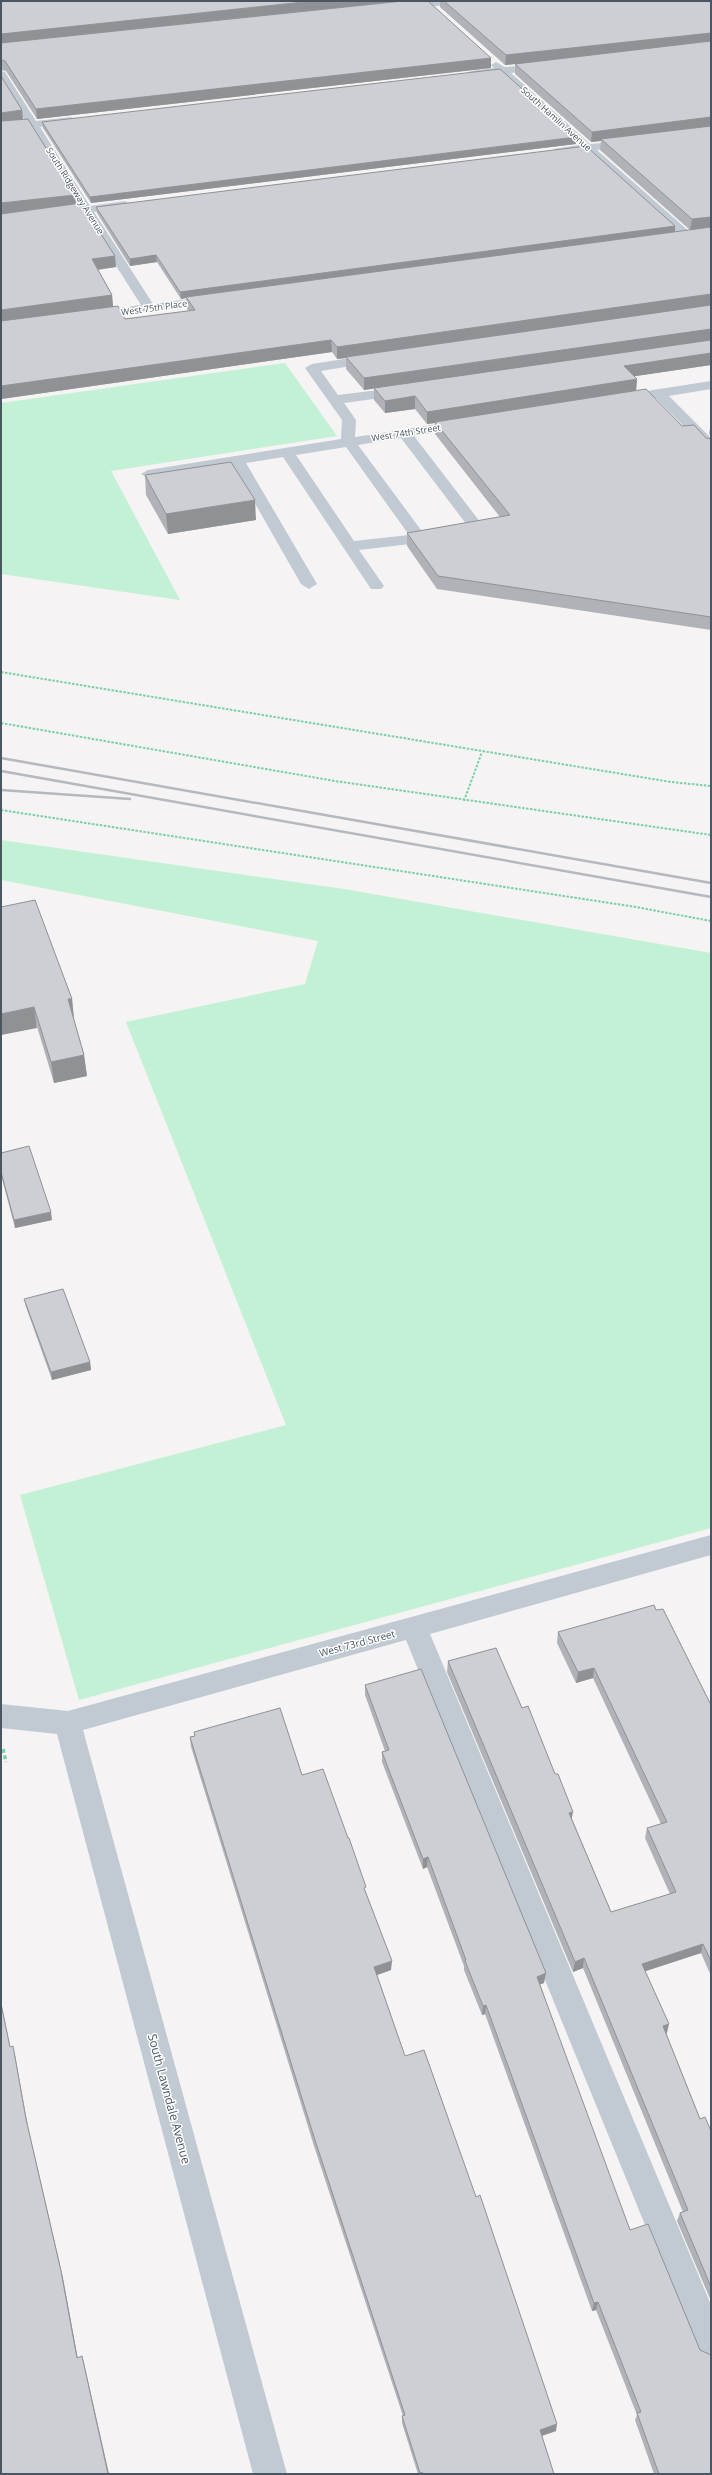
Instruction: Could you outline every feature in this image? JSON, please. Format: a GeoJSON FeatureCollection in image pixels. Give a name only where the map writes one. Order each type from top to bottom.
{"type":"FeatureCollection","features":[{"type":"Feature","properties":{"kind":"street"},"geometry":{"type":"LineString","coordinates":[[394,7],[427,2],[454,1]]}},
{"type":"Feature","properties":{"kind":"street"},"geometry":{"type":"LineString","coordinates":[[427,2],[442,16]]}},
{"type":"Feature","properties":{"kind":"street","name":"South Hamlin Avenue"},"geometry":{"type":"LineString","coordinates":[[485,55],[588,147],[693,235],[671,238]]}},
{"type":"Feature","properties":{"kind":"street"},"geometry":{"type":"LineString","coordinates":[[459,76],[556,65]]}},
{"type":"Feature","properties":{"kind":"street","name":"South Ridgeway Avenue"},"geometry":{"type":"LineString","coordinates":[[1,74],[149,308]]}},
{"type":"Feature","properties":{"kind":"street"},"geometry":{"type":"LineString","coordinates":[[1,128],[82,118]]}},
{"type":"Feature","properties":{"kind":"street"},"geometry":{"type":"LineString","coordinates":[[545,153],[642,141]]}},
{"type":"Feature","properties":{"kind":"street"},"geometry":{"type":"LineString","coordinates":[[1,220],[137,203]]}},
{"type":"Feature","properties":{"kind":"street","name":"West 75th Place"},"geometry":{"type":"LineString","coordinates":[[79,318],[228,298]]}},
{"type":"Feature","properties":{"kind":"street"},"geometry":{"type":"LineString","coordinates":[[390,356],[312,368],[350,420],[347,431],[349,442],[431,536]]}},
{"type":"Feature","properties":{"kind":"street"},"geometry":{"type":"LineString","coordinates":[[604,402],[711,385]]}},
{"type":"Feature","properties":{"kind":"street"},"geometry":{"type":"LineString","coordinates":[[335,400],[420,388]]}},
{"type":"Feature","properties":{"kind":"street"},"geometry":{"type":"LineString","coordinates":[[659,393],[711,446]]}},
{"type":"Feature","properties":{"kind":"street","name":"West 74th Street"},"geometry":{"type":"LineString","coordinates":[[148,474],[481,421]]}},
{"type":"Feature","properties":{"kind":"street"},"geometry":{"type":"LineString","coordinates":[[351,546],[431,536],[477,527],[404,433]]}},
{"type":"Feature","properties":{"kind":"street"},"geometry":{"type":"LineString","coordinates":[[287,452],[351,546],[376,586]]}},
{"type":"Feature","properties":{"kind":"street"},"geometry":{"type":"LineString","coordinates":[[237,459],[309,584]]}},
{"type":"Feature","properties":{"kind":"street","name":"West 73rd Street"},"geometry":{"type":"LineString","coordinates":[[1,1716],[68,1723],[711,1545]]}},
{"type":"Feature","properties":{"kind":"street"},"geometry":{"type":"LineString","coordinates":[[414,1627],[711,2345]]}},
{"type":"Feature","properties":{"kind":"street","name":"South Lawndale Avenue"},"geometry":{"type":"LineString","coordinates":[[68,1723],[270,2474]]}},
{"type":"Feature","properties":{"kind":"path"},"geometry":{"type":"LineString","coordinates":[[1,672],[482,752],[671,782],[711,786]]}},
{"type":"Feature","properties":{"kind":"path"},"geometry":{"type":"LineString","coordinates":[[1,722],[334,781],[464,801],[711,835]]}},
{"type":"Feature","properties":{"kind":"path"},"geometry":{"type":"LineString","coordinates":[[464,801],[482,752]]}},
{"type":"Feature","properties":{"kind":"path"},"geometry":{"type":"LineString","coordinates":[[1,810],[636,907],[711,920]]}},
{"type":"Feature","properties":{"kind":"green space"},"geometry":{"type":"Polygon","coordinates":[[[285,363],[337,436],[111,471],[180,600],[1,574],[1,403],[285,363]]]}},
{"type":"Feature","properties":{"kind":"green space"},"geometry":{"type":"Polygon","coordinates":[[[1,840],[344,889],[711,953],[711,1528],[79,1700],[20,1495],[286,1425],[126,1022],[305,984],[318,941],[1,880],[1,840]]]}},
{"type":"Feature","properties":{"kind":"building"},"geometry":{"type":"Polygon","coordinates":[[[1,1],[313,1],[1,34],[1,1]]]}},
{"type":"Feature","properties":{"kind":"building"},"geometry":{"type":"Polygon","coordinates":[[[403,1],[428,1],[491,58],[36,109],[5,61],[1,60],[1,43],[403,1]]]}},
{"type":"Feature","properties":{"kind":"building"},"geometry":{"type":"Polygon","coordinates":[[[444,1],[711,1],[711,33],[506,55],[444,1]]]}},
{"type":"Feature","properties":{"kind":"building"},"geometry":{"type":"Polygon","coordinates":[[[711,41],[711,117],[592,132],[515,64],[711,41]]]}},
{"type":"Feature","properties":{"kind":"building"},"geometry":{"type":"Polygon","coordinates":[[[500,69],[576,137],[90,197],[42,122],[500,69]]]}},
{"type":"Feature","properties":{"kind":"building"},"geometry":{"type":"Polygon","coordinates":[[[1,76],[22,110],[1,113],[1,76]]]}},
{"type":"Feature","properties":{"kind":"building"},"geometry":{"type":"Polygon","coordinates":[[[28,119],[75,195],[1,203],[1,121],[28,119]]]}},
{"type":"Feature","properties":{"kind":"building"},"geometry":{"type":"Polygon","coordinates":[[[711,126],[711,217],[692,219],[601,139],[711,126]]]}},
{"type":"Feature","properties":{"kind":"building"},"geometry":{"type":"Polygon","coordinates":[[[586,146],[675,226],[180,292],[156,255],[130,259],[96,207],[586,146]]]}},
{"type":"Feature","properties":{"kind":"building"},"geometry":{"type":"Polygon","coordinates":[[[81,203],[115,256],[92,259],[112,295],[1,310],[1,214],[81,203]]]}},
{"type":"Feature","properties":{"kind":"building"},"geometry":{"type":"Polygon","coordinates":[[[711,227],[711,294],[337,347],[331,340],[1,386],[1,321],[118,306],[125,319],[195,310],[186,297],[711,227]]]}},
{"type":"Feature","properties":{"kind":"building"},"geometry":{"type":"Polygon","coordinates":[[[711,305],[711,329],[364,378],[346,357],[711,305]]]}},
{"type":"Feature","properties":{"kind":"building"},"geometry":{"type":"Polygon","coordinates":[[[711,340],[711,353],[624,366],[637,379],[427,412],[415,396],[385,401],[374,388],[711,340]]]}},
{"type":"Feature","properties":{"kind":"building"},"geometry":{"type":"Polygon","coordinates":[[[646,389],[682,426],[694,425],[706,438],[711,439],[711,617],[438,576],[407,533],[510,515],[435,422],[646,389]]]}},
{"type":"Feature","properties":{"kind":"building"},"geometry":{"type":"Polygon","coordinates":[[[231,462],[255,500],[166,514],[145,475],[231,462]]]}},
{"type":"Feature","properties":{"kind":"building"},"geometry":{"type":"Polygon","coordinates":[[[35,900],[72,999],[68,999],[84,1055],[51,1062],[34,1007],[1,1014],[1,907],[35,900]]]}},
{"type":"Feature","properties":{"kind":"building"},"geometry":{"type":"Polygon","coordinates":[[[29,1146],[51,1212],[14,1220],[1,1172],[1,1153],[29,1146]]]}},
{"type":"Feature","properties":{"kind":"building"},"geometry":{"type":"Polygon","coordinates":[[[63,1289],[90,1362],[51,1372],[24,1299],[63,1289]]]}},
{"type":"Feature","properties":{"kind":"building"},"geometry":{"type":"Polygon","coordinates":[[[654,1605],[656,1610],[663,1609],[711,1705],[711,1961],[703,1944],[642,1964],[669,2024],[663,2026],[700,2119],[705,2117],[711,2131],[711,2287],[680,2213],[688,2210],[584,1958],[575,1962],[448,1661],[496,1648],[522,1708],[528,1706],[555,1774],[558,1774],[573,1812],[569,1813],[611,1912],[676,1892],[647,1828],[667,1822],[594,1668],[578,1672],[558,1632],[654,1605]]]}},
{"type":"Feature","properties":{"kind":"building"},"geometry":{"type":"Polygon","coordinates":[[[421,1669],[546,1973],[537,1977],[630,2230],[648,2224],[700,2350],[711,2355],[711,2474],[659,2474],[637,2413],[641,2412],[598,2302],[594,2303],[486,2005],[483,2006],[465,1961],[466,1960],[428,1857],[423,1859],[382,1752],[389,1750],[365,1685],[421,1669]]]}},
{"type":"Feature","properties":{"kind":"building"},"geometry":{"type":"Polygon","coordinates":[[[280,1708],[302,1775],[323,1769],[366,1887],[364,1888],[392,1961],[374,1967],[405,2056],[424,2050],[476,2197],[480,2195],[557,2424],[540,2430],[554,2474],[420,2473],[402,2416],[405,2415],[314,2137],[190,1737],[195,1736],[194,1732],[280,1708]]]}},
{"type":"Feature","properties":{"kind":"building"},"geometry":{"type":"Polygon","coordinates":[[[1,2004],[10,2047],[13,2046],[26,2119],[61,2271],[77,2358],[82,2356],[108,2474],[1,2474],[1,2004]]]}},
{"type":"Feature","properties":{"kind":"railway"},"geometry":{"type":"LineString","coordinates":[[1,758],[711,883]]}},
{"type":"Feature","properties":{"kind":"railway"},"geometry":{"type":"LineString","coordinates":[[1,771],[711,897]]}},
{"type":"Feature","properties":{"kind":"railway"},"geometry":{"type":"LineString","coordinates":[[1,790],[130,799]]}}]}
